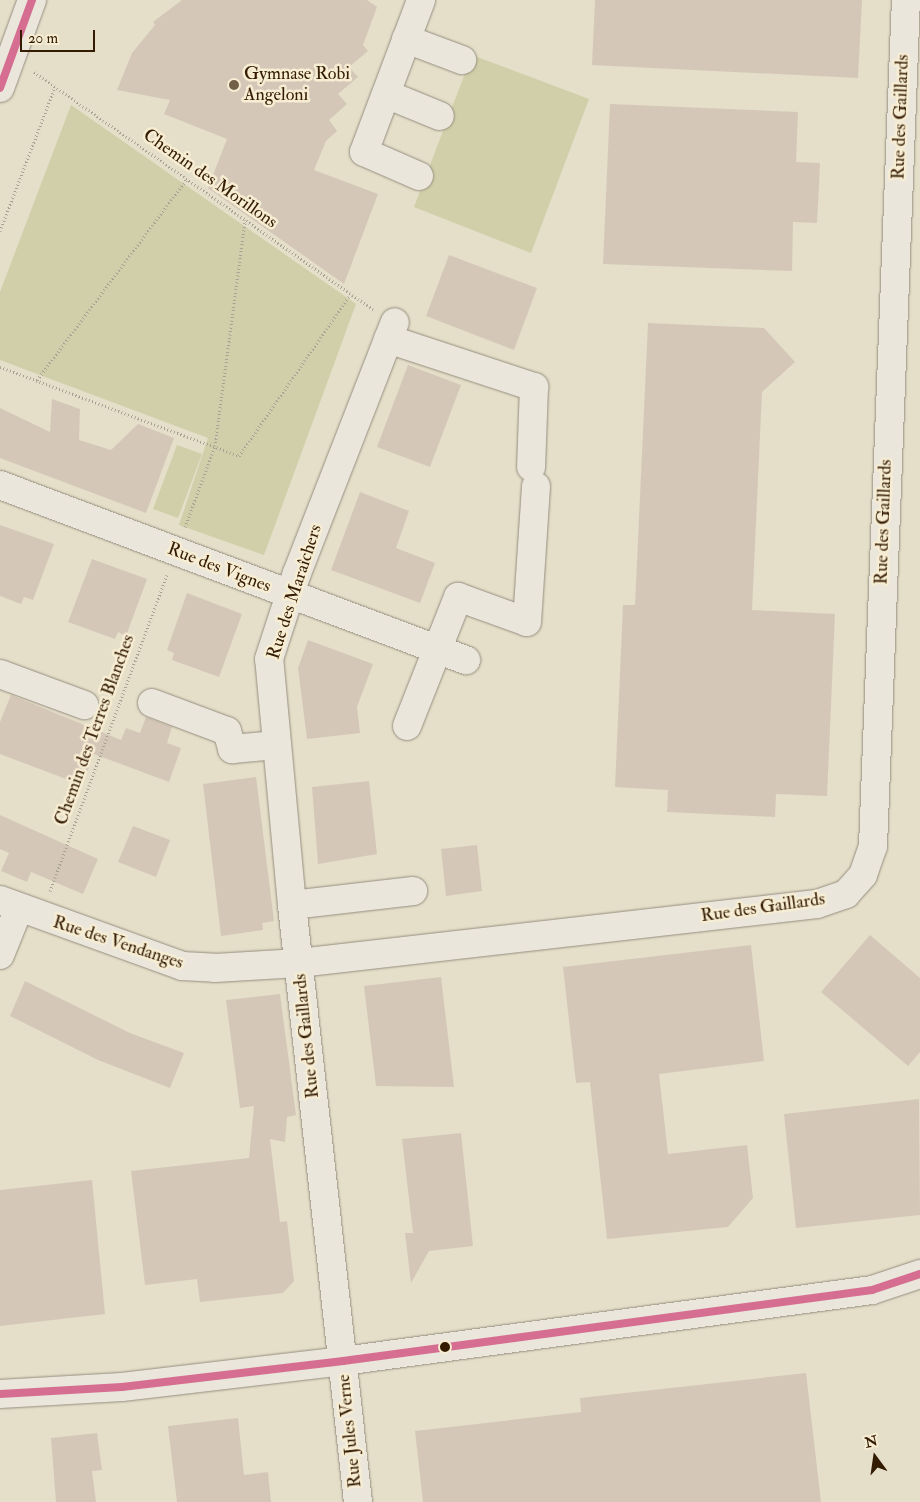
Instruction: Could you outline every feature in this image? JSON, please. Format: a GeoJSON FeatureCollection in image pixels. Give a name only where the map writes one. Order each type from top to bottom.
{"type":"FeatureCollection","features":[{"type":"Feature","properties":{"kind":"street"},"geometry":{"type":"LineString","coordinates":[[0,88],[6,51],[32,0]]}},
{"type":"Feature","properties":{"kind":"street"},"geometry":{"type":"LineString","coordinates":[[419,176],[364,152],[421,0]]}},
{"type":"Feature","properties":{"kind":"street","name":"Rue des Gaillards"},"geometry":{"type":"LineString","coordinates":[[343,1361],[299,963],[817,904],[846,894],[863,875],[872,846],[888,400],[906,0]]}},
{"type":"Feature","properties":{"kind":"street"},"geometry":{"type":"LineString","coordinates":[[406,39],[462,60]]}},
{"type":"Feature","properties":{"kind":"street"},"geometry":{"type":"LineString","coordinates":[[386,94],[440,116]]}},
{"type":"Feature","properties":{"kind":"street"},"geometry":{"type":"LineString","coordinates":[[391,331],[534,387],[534,477],[527,622],[458,596],[407,726]]}},
{"type":"Feature","properties":{"kind":"street","name":"Rue des Maraîchers"},"geometry":{"type":"LineString","coordinates":[[299,963],[292,906],[270,659],[290,595],[391,331]]}},
{"type":"Feature","properties":{"kind":"street","name":"Rue des Vignes"},"geometry":{"type":"LineString","coordinates":[[0,485],[466,660]]}},
{"type":"Feature","properties":{"kind":"street"},"geometry":{"type":"LineString","coordinates":[[0,674],[84,706]]}},
{"type":"Feature","properties":{"kind":"street"},"geometry":{"type":"LineString","coordinates":[[152,704],[227,731],[232,748],[277,745]]}},
{"type":"Feature","properties":{"kind":"street"},"geometry":{"type":"LineString","coordinates":[[292,906],[413,891]]}},
{"type":"Feature","properties":{"kind":"street"},"geometry":{"type":"LineString","coordinates":[[0,955],[20,908]]}},
{"type":"Feature","properties":{"kind":"street","name":"Rue des Vendanges"},"geometry":{"type":"LineString","coordinates":[[20,908],[182,966],[299,963]]}},
{"type":"Feature","properties":{"kind":"street"},"geometry":{"type":"LineString","coordinates":[[0,1394],[122,1388],[343,1361],[872,1290],[920,1274]]}},
{"type":"Feature","properties":{"kind":"street","name":"Rue Jules Verne"},"geometry":{"type":"LineString","coordinates":[[343,1361],[358,1502]]}},
{"type":"Feature","properties":{"kind":"path","name":"Chemin des Morillons"},"geometry":{"type":"LineString","coordinates":[[6,51],[350,295],[391,331]]}},
{"type":"Feature","properties":{"kind":"path"},"geometry":{"type":"LineString","coordinates":[[0,230],[55,86]]}},
{"type":"Feature","properties":{"kind":"path"},"geometry":{"type":"LineString","coordinates":[[37,380],[187,180]]}},
{"type":"Feature","properties":{"kind":"path","name":"Chemin des Terres Blanches"},"geometry":{"type":"LineString","coordinates":[[20,908],[175,552],[215,446],[245,220]]}},
{"type":"Feature","properties":{"kind":"path"},"geometry":{"type":"LineString","coordinates":[[0,367],[239,456],[350,295]]}},
{"type":"Feature","properties":{"kind":"green space"},"geometry":{"type":"Polygon","coordinates":[[[472,55],[589,99],[531,253],[414,207],[472,55]]]}},
{"type":"Feature","properties":{"kind":"green space"},"geometry":{"type":"Polygon","coordinates":[[[71,105],[356,304],[264,555],[179,525],[208,438],[0,360],[0,292],[71,105]]]}},
{"type":"Feature","properties":{"kind":"green space"},"geometry":{"type":"Polygon","coordinates":[[[177,445],[202,454],[178,518],[153,509],[177,445]]]}},
{"type":"Feature","properties":{"kind":"building","name":"Gymnase Robi Angeloni"},"geometry":{"type":"Polygon","coordinates":[[[182,0],[367,0],[377,7],[363,45],[368,51],[349,67],[358,77],[338,94],[347,104],[329,120],[337,131],[326,141],[314,170],[378,194],[344,284],[208,188],[227,139],[164,114],[170,100],[117,90],[132,53],[155,25],[153,22],[182,0]]]}},
{"type":"Feature","properties":{"kind":"building"},"geometry":{"type":"Polygon","coordinates":[[[595,0],[862,0],[858,78],[592,65],[595,0]]]}},
{"type":"Feature","properties":{"kind":"building"},"geometry":{"type":"Polygon","coordinates":[[[610,104],[798,112],[796,162],[820,163],[817,223],[793,222],[792,271],[603,264],[610,104]]]}},
{"type":"Feature","properties":{"kind":"building"},"geometry":{"type":"Polygon","coordinates":[[[449,255],[537,288],[514,350],[426,316],[449,255]]]}},
{"type":"Feature","properties":{"kind":"building"},"geometry":{"type":"Polygon","coordinates":[[[648,323],[764,328],[795,362],[762,392],[752,610],[835,614],[827,796],[776,794],[775,817],[667,812],[668,790],[615,787],[623,605],[635,605],[648,323]]]}},
{"type":"Feature","properties":{"kind":"building"},"geometry":{"type":"Polygon","coordinates":[[[408,365],[461,385],[430,467],[377,447],[408,365]]]}},
{"type":"Feature","properties":{"kind":"building"},"geometry":{"type":"Polygon","coordinates":[[[52,399],[80,409],[79,440],[111,450],[138,424],[174,438],[146,513],[0,458],[0,408],[50,432],[52,399]]]}},
{"type":"Feature","properties":{"kind":"building"},"geometry":{"type":"Polygon","coordinates":[[[360,492],[409,511],[396,548],[435,563],[420,603],[331,570],[360,492]]]}},
{"type":"Feature","properties":{"kind":"building"},"geometry":{"type":"Polygon","coordinates":[[[0,525],[54,544],[33,600],[24,597],[21,604],[0,596],[0,525]]]}},
{"type":"Feature","properties":{"kind":"building"},"geometry":{"type":"Polygon","coordinates":[[[92,559],[147,579],[126,636],[118,632],[115,639],[68,622],[92,559]]]}},
{"type":"Feature","properties":{"kind":"building"},"geometry":{"type":"Polygon","coordinates":[[[187,593],[242,614],[219,677],[172,660],[174,653],[167,650],[187,593]]]}},
{"type":"Feature","properties":{"kind":"building"},"geometry":{"type":"Polygon","coordinates":[[[308,640],[373,664],[357,707],[360,733],[307,739],[298,668],[308,640]]]}},
{"type":"Feature","properties":{"kind":"building"},"geometry":{"type":"Polygon","coordinates":[[[11,695],[121,740],[126,728],[140,733],[146,717],[172,727],[167,743],[181,748],[169,782],[94,754],[82,785],[0,754],[0,722],[11,695]]]}},
{"type":"Feature","properties":{"kind":"building"},"geometry":{"type":"Polygon","coordinates":[[[256,777],[274,921],[262,923],[263,930],[221,936],[203,784],[256,777]]]}},
{"type":"Feature","properties":{"kind":"building"},"geometry":{"type":"Polygon","coordinates":[[[369,781],[377,854],[318,864],[312,787],[369,781]]]}},
{"type":"Feature","properties":{"kind":"building"},"geometry":{"type":"Polygon","coordinates":[[[0,815],[98,859],[83,894],[31,872],[27,882],[1,871],[9,853],[0,849],[0,815]]]}},
{"type":"Feature","properties":{"kind":"building"},"geometry":{"type":"Polygon","coordinates":[[[133,826],[170,840],[156,877],[118,862],[133,826]]]}},
{"type":"Feature","properties":{"kind":"building"},"geometry":{"type":"Polygon","coordinates":[[[477,845],[482,891],[446,896],[441,849],[477,845]]]}},
{"type":"Feature","properties":{"kind":"building"},"geometry":{"type":"Polygon","coordinates":[[[870,935],[920,978],[920,1052],[908,1066],[821,992],[870,935]]]}},
{"type":"Feature","properties":{"kind":"building"},"geometry":{"type":"Polygon","coordinates":[[[751,945],[764,1061],[659,1074],[668,1154],[747,1145],[753,1198],[728,1227],[607,1239],[590,1082],[576,1083],[563,967],[751,945]]]}},
{"type":"Feature","properties":{"kind":"building"},"geometry":{"type":"Polygon","coordinates":[[[441,977],[454,1087],[376,1086],[364,986],[441,977]]]}},
{"type":"Feature","properties":{"kind":"building"},"geometry":{"type":"Polygon","coordinates":[[[25,981],[130,1033],[184,1053],[170,1088],[98,1060],[10,1016],[25,981]]]}},
{"type":"Feature","properties":{"kind":"building"},"geometry":{"type":"Polygon","coordinates":[[[280,994],[296,1115],[287,1117],[285,1142],[270,1139],[280,1222],[287,1221],[294,1281],[283,1293],[200,1302],[197,1279],[145,1285],[131,1171],[249,1158],[254,1106],[240,1108],[226,1000],[280,994]]]}},
{"type":"Feature","properties":{"kind":"building"},"geometry":{"type":"Polygon","coordinates":[[[919,1099],[920,1215],[796,1228],[784,1114],[919,1099]]]}},
{"type":"Feature","properties":{"kind":"building"},"geometry":{"type":"Polygon","coordinates":[[[461,1133],[473,1246],[429,1251],[411,1283],[405,1233],[413,1233],[402,1139],[461,1133]]]}},
{"type":"Feature","properties":{"kind":"building"},"geometry":{"type":"Polygon","coordinates":[[[92,1180],[105,1314],[0,1326],[0,1190],[92,1180]]]}},
{"type":"Feature","properties":{"kind":"building"},"geometry":{"type":"Polygon","coordinates":[[[806,1373],[821,1502],[423,1502],[415,1431],[581,1412],[580,1398],[806,1373]]]}},
{"type":"Feature","properties":{"kind":"building"},"geometry":{"type":"Polygon","coordinates":[[[238,1418],[244,1475],[268,1472],[271,1502],[177,1502],[168,1426],[238,1418]]]}},
{"type":"Feature","properties":{"kind":"building"},"geometry":{"type":"Polygon","coordinates":[[[97,1433],[102,1470],[92,1471],[96,1502],[56,1502],[51,1438],[97,1433]]]}},
{"type":"Feature","properties":{"kind":"transit line"},"geometry":{"type":"LineString","coordinates":[[0,88],[32,0]]}},
{"type":"Feature","properties":{"kind":"transit line"},"geometry":{"type":"LineString","coordinates":[[0,1394],[122,1387],[343,1361],[872,1290],[920,1274]]}},
{"type":"Feature","properties":{"kind":"place","name":"Gymnase Robi Angeloni"},"geometry":{"type":"Point","coordinates":[234,85]}}]}
